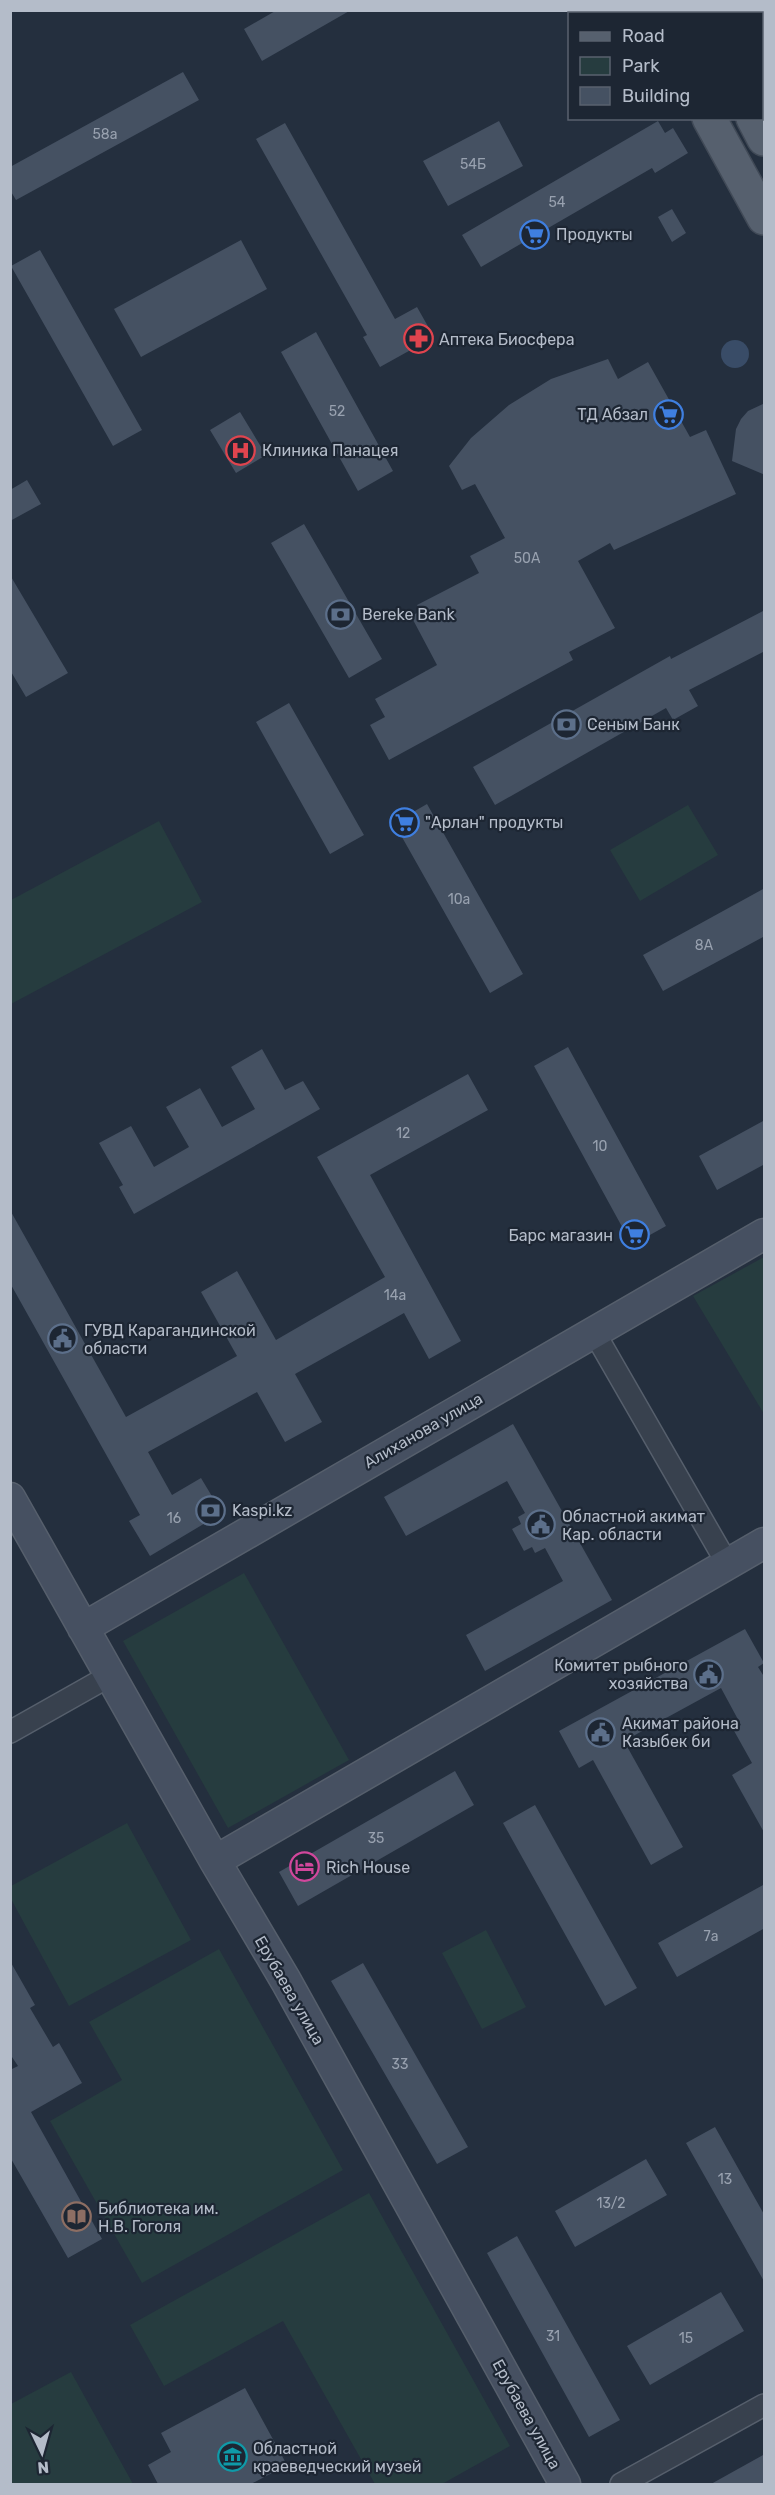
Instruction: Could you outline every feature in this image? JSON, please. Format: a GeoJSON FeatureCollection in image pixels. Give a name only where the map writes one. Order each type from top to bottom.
{"type":"FeatureCollection","features":[{"type":"Feature","properties":{"kind":"main road"},"geometry":{"type":"LineString","coordinates":[[710,120],[763,213]]}},
{"type":"Feature","properties":{"kind":"main road"},"geometry":{"type":"LineString","coordinates":[[754,120],[765,139]]}},
{"type":"Feature","properties":{"kind":"street","name":"Алиханова улица"},"geometry":{"type":"LineString","coordinates":[[83,1628],[765,1234]]}},
{"type":"Feature","properties":{"kind":"street"},"geometry":{"type":"LineString","coordinates":[[594,1332],[728,1565]]}},
{"type":"Feature","properties":{"kind":"street","name":"Ерубаева улица"},"geometry":{"type":"LineString","coordinates":[[10,1498],[215,1861],[286,1981],[565,2484]]}},
{"type":"Feature","properties":{"kind":"street"},"geometry":{"type":"LineString","coordinates":[[215,1861],[765,1542]]}},
{"type":"Feature","properties":{"kind":"street"},"geometry":{"type":"LineString","coordinates":[[10,1732],[111,1675]]}},
{"type":"Feature","properties":{"kind":"street"},"geometry":{"type":"LineString","coordinates":[[621,2484],[765,2405]]}},
{"type":"Feature","properties":{"kind":"green space"},"geometry":{"type":"Polygon","coordinates":[[[688,805],[718,855],[640,901],[610,850],[688,805]]]}},
{"type":"Feature","properties":{"kind":"green space"},"geometry":{"type":"Polygon","coordinates":[[[159,821],[202,902],[11,1004],[11,900],[159,821]]]}},
{"type":"Feature","properties":{"kind":"green space"},"geometry":{"type":"Polygon","coordinates":[[[764,1257],[764,1414],[693,1296],[764,1257]]]}},
{"type":"Feature","properties":{"kind":"green space"},"geometry":{"type":"Polygon","coordinates":[[[244,1573],[349,1760],[228,1828],[123,1641],[244,1573]]]}},
{"type":"Feature","properties":{"kind":"green space"},"geometry":{"type":"Polygon","coordinates":[[[127,1823],[191,1940],[69,2006],[11,1899],[11,1886],[127,1823]]]}},
{"type":"Feature","properties":{"kind":"green space"},"geometry":{"type":"Polygon","coordinates":[[[486,1930],[526,2007],[482,2029],[442,1953],[486,1930]]]}},
{"type":"Feature","properties":{"kind":"green space"},"geometry":{"type":"Polygon","coordinates":[[[219,1949],[343,2170],[142,2283],[50,2121],[122,2080],[89,2022],[219,1949]]]}},
{"type":"Feature","properties":{"kind":"green space"},"geometry":{"type":"Polygon","coordinates":[[[369,2193],[510,2446],[442,2484],[375,2484],[283,2321],[164,2386],[130,2325],[369,2193]]]}},
{"type":"Feature","properties":{"kind":"green space"},"geometry":{"type":"Polygon","coordinates":[[[71,2372],[133,2484],[11,2484],[11,2404],[71,2372]]]}},
{"type":"Feature","properties":{"kind":"water"},"geometry":{"type":"Polygon","coordinates":[[[735,340],[745,344],[749,354],[745,364],[735,368],[725,364],[721,354],[725,344],[735,340]]]}},
{"type":"Feature","properties":{"kind":"building"},"geometry":{"type":"Polygon","coordinates":[[[277,10],[351,10],[262,61],[244,29],[277,10]]]}},
{"type":"Feature","properties":{"kind":"building"},"geometry":{"type":"Polygon","coordinates":[[[183,72],[199,100],[16,200],[10,190],[10,167],[183,72]]]}},
{"type":"Feature","properties":{"kind":"building"},"geometry":{"type":"Polygon","coordinates":[[[499,121],[523,166],[448,206],[423,161],[499,121]]]}},
{"type":"Feature","properties":{"kind":"building"},"geometry":{"type":"Polygon","coordinates":[[[658,121],[665,133],[673,128],[688,153],[655,173],[652,168],[481,267],[462,235],[658,121]]]}},
{"type":"Feature","properties":{"kind":"building"},"geometry":{"type":"Polygon","coordinates":[[[285,123],[395,319],[417,307],[434,337],[380,367],[363,337],[367,335],[256,139],[285,123]]]}},
{"type":"Feature","properties":{"kind":"building"},"geometry":{"type":"Polygon","coordinates":[[[672,209],[686,233],[672,242],[658,217],[672,209]]]}},
{"type":"Feature","properties":{"kind":"building"},"geometry":{"type":"Polygon","coordinates":[[[241,240],[267,289],[141,357],[114,309],[241,240]]]}},
{"type":"Feature","properties":{"kind":"building"},"geometry":{"type":"Polygon","coordinates":[[[40,250],[142,430],[113,446],[11,266],[40,250]]]}},
{"type":"Feature","properties":{"kind":"building"},"geometry":{"type":"Polygon","coordinates":[[[316,332],[393,471],[358,491],[281,352],[316,332]]]}},
{"type":"Feature","properties":{"kind":"building"},"geometry":{"type":"Polygon","coordinates":[[[608,359],[618,379],[648,362],[690,437],[706,430],[736,494],[614,550],[610,543],[578,561],[615,628],[569,652],[573,660],[389,760],[370,725],[385,717],[375,699],[437,665],[411,616],[421,611],[417,605],[479,573],[470,556],[505,538],[475,484],[462,490],[449,466],[471,438],[509,405],[551,379],[608,359]]]}},
{"type":"Feature","properties":{"kind":"building"},"geometry":{"type":"Polygon","coordinates":[[[765,403],[765,475],[732,461],[736,429],[741,419],[748,411],[765,403]]]}},
{"type":"Feature","properties":{"kind":"building"},"geometry":{"type":"Polygon","coordinates":[[[240,412],[266,455],[236,473],[210,430],[240,412]]]}},
{"type":"Feature","properties":{"kind":"building"},"geometry":{"type":"Polygon","coordinates":[[[27,480],[41,504],[10,521],[10,490],[27,480]]]}},
{"type":"Feature","properties":{"kind":"building"},"geometry":{"type":"Polygon","coordinates":[[[304,524],[382,659],[349,678],[271,543],[304,524]]]}},
{"type":"Feature","properties":{"kind":"building"},"geometry":{"type":"Polygon","coordinates":[[[10,575],[68,673],[26,697],[10,670],[10,575]]]}},
{"type":"Feature","properties":{"kind":"building"},"geometry":{"type":"Polygon","coordinates":[[[765,610],[765,651],[689,690],[698,706],[673,720],[666,708],[495,805],[473,767],[670,656],[671,659],[765,610]]]}},
{"type":"Feature","properties":{"kind":"building"},"geometry":{"type":"Polygon","coordinates":[[[289,703],[364,835],[330,854],[256,722],[289,703]]]}},
{"type":"Feature","properties":{"kind":"building"},"geometry":{"type":"Polygon","coordinates":[[[427,804],[523,974],[490,993],[394,823],[427,804]]]}},
{"type":"Feature","properties":{"kind":"building"},"geometry":{"type":"Polygon","coordinates":[[[765,888],[765,936],[663,991],[643,955],[765,888]]]}},
{"type":"Feature","properties":{"kind":"building"},"geometry":{"type":"Polygon","coordinates":[[[568,1047],[666,1226],[632,1245],[534,1066],[568,1047]]]}},
{"type":"Feature","properties":{"kind":"building"},"geometry":{"type":"Polygon","coordinates":[[[262,1049],[285,1090],[303,1081],[320,1109],[134,1214],[119,1187],[123,1185],[99,1143],[131,1126],[154,1167],[189,1147],[166,1107],[200,1088],[222,1127],[255,1109],[231,1067],[262,1049]]]}},
{"type":"Feature","properties":{"kind":"building"},"geometry":{"type":"Polygon","coordinates":[[[468,1074],[488,1110],[370,1175],[461,1341],[429,1359],[404,1313],[295,1374],[322,1422],[285,1442],[257,1392],[148,1452],[172,1495],[201,1478],[222,1513],[150,1556],[129,1521],[140,1515],[10,1283],[10,1210],[126,1417],[237,1356],[201,1292],[237,1271],[276,1340],[385,1277],[317,1157],[468,1074]]]}},
{"type":"Feature","properties":{"kind":"building"},"geometry":{"type":"Polygon","coordinates":[[[765,1120],[765,1164],[717,1190],[699,1156],[765,1120]]]}},
{"type":"Feature","properties":{"kind":"building"},"geometry":{"type":"Polygon","coordinates":[[[513,1424],[612,1600],[485,1671],[466,1635],[563,1581],[545,1548],[535,1553],[532,1547],[524,1551],[512,1529],[521,1524],[518,1517],[525,1513],[507,1481],[406,1536],[384,1497],[513,1424]]]}},
{"type":"Feature","properties":{"kind":"building"},"geometry":{"type":"Polygon","coordinates":[[[745,1629],[764,1663],[758,1667],[765,1678],[765,1834],[732,1775],[752,1763],[733,1729],[741,1725],[721,1688],[624,1741],[683,1847],[651,1865],[593,1760],[579,1768],[559,1731],[745,1629]]]}},
{"type":"Feature","properties":{"kind":"building"},"geometry":{"type":"Polygon","coordinates":[[[455,1771],[474,1805],[298,1906],[279,1872],[455,1771]]]}},
{"type":"Feature","properties":{"kind":"building"},"geometry":{"type":"Polygon","coordinates":[[[535,1805],[637,1988],[605,2006],[503,1823],[535,1805]]]}},
{"type":"Feature","properties":{"kind":"building"},"geometry":{"type":"Polygon","coordinates":[[[765,1884],[765,1928],[677,1977],[658,1943],[765,1884]]]}},
{"type":"Feature","properties":{"kind":"building"},"geometry":{"type":"Polygon","coordinates":[[[10,1961],[35,2005],[30,2008],[53,2047],[59,2043],[82,2083],[31,2112],[102,2239],[68,2258],[10,2157],[10,2070],[18,2066],[10,2054],[10,1961]]]}},
{"type":"Feature","properties":{"kind":"building"},"geometry":{"type":"Polygon","coordinates":[[[363,1963],[468,2147],[437,2164],[331,1981],[363,1963]]]}},
{"type":"Feature","properties":{"kind":"building"},"geometry":{"type":"Polygon","coordinates":[[[715,2127],[765,2216],[765,2283],[686,2143],[715,2127]]]}},
{"type":"Feature","properties":{"kind":"building"},"geometry":{"type":"Polygon","coordinates":[[[646,2159],[667,2195],[575,2247],[555,2211],[646,2159]]]}},
{"type":"Feature","properties":{"kind":"building"},"geometry":{"type":"Polygon","coordinates":[[[517,2236],[620,2420],[589,2437],[487,2253],[517,2236]]]}},
{"type":"Feature","properties":{"kind":"building"},"geometry":{"type":"Polygon","coordinates":[[[721,2292],[744,2331],[650,2385],[627,2346],[721,2292]]]}},
{"type":"Feature","properties":{"kind":"building"},"geometry":{"type":"Polygon","coordinates":[[[245,2388],[287,2465],[251,2484],[158,2484],[148,2465],[171,2452],[161,2433],[245,2388]]]}},
{"type":"Feature","properties":{"kind":"building"},"geometry":{"type":"Polygon","coordinates":[[[765,2454],[765,2484],[711,2484],[765,2454]]]}},
{"type":"Feature","properties":{"kind":"place","name":"Продукты"},"geometry":{"type":"Point","coordinates":[535,234]}},
{"type":"Feature","properties":{"kind":"place","name":"Аптека Биосфера"},"geometry":{"type":"Point","coordinates":[418,339]}},
{"type":"Feature","properties":{"kind":"place","name":"ТД Абзал"},"geometry":{"type":"Point","coordinates":[669,414]}},
{"type":"Feature","properties":{"kind":"place","name":"Клиника Панацея"},"geometry":{"type":"Point","coordinates":[241,450]}},
{"type":"Feature","properties":{"kind":"place","name":"Bereke Bank"},"geometry":{"type":"Point","coordinates":[341,614]}},
{"type":"Feature","properties":{"kind":"place","name":"Сеным Банк"},"geometry":{"type":"Point","coordinates":[566,724]}},
{"type":"Feature","properties":{"kind":"place","name":"\"Арлан\" продукты"},"geometry":{"type":"Point","coordinates":[404,822]}},
{"type":"Feature","properties":{"kind":"place","name":"Барс магазин"},"geometry":{"type":"Point","coordinates":[634,1235]}},
{"type":"Feature","properties":{"kind":"place","name":"ГУВД Карагандинской области"},"geometry":{"type":"Point","coordinates":[63,1339]}},
{"type":"Feature","properties":{"kind":"place","name":"Kaspi.kz"},"geometry":{"type":"Point","coordinates":[211,1510]}},
{"type":"Feature","properties":{"kind":"place","name":"Областной акимат Кар. области"},"geometry":{"type":"Point","coordinates":[541,1525]}},
{"type":"Feature","properties":{"kind":"place","name":"Комитет рыбного хозяйства"},"geometry":{"type":"Point","coordinates":[709,1674]}},
{"type":"Feature","properties":{"kind":"place","name":"Акимат района Казыбек би"},"geometry":{"type":"Point","coordinates":[601,1732]}},
{"type":"Feature","properties":{"kind":"place","name":"Rich House"},"geometry":{"type":"Point","coordinates":[305,1867]}},
{"type":"Feature","properties":{"kind":"place","name":"Библиотека им. Н.В. Гоголя"},"geometry":{"type":"Point","coordinates":[77,2217]}},
{"type":"Feature","properties":{"kind":"place","name":"Областной краеведческий музей"},"geometry":{"type":"Point","coordinates":[232,2457]}}]}
